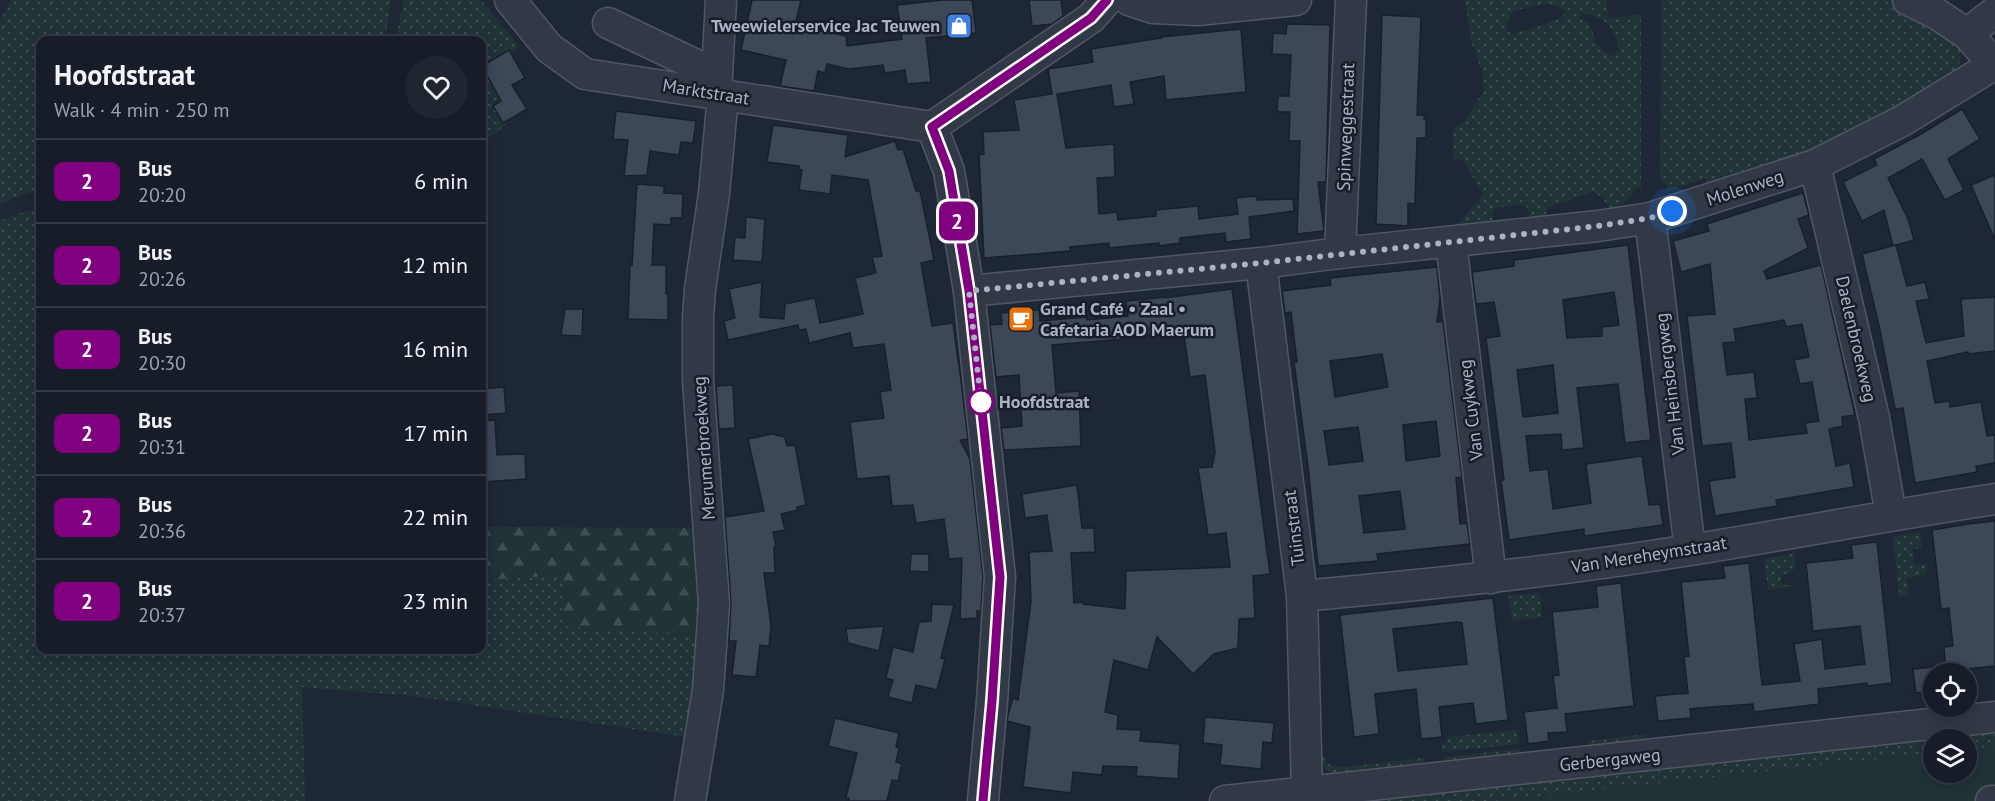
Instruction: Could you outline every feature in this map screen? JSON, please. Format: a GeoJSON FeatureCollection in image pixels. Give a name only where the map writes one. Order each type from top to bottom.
{"type":"FeatureCollection","features":[{"type":"Feature","properties":{"kind":"street","name":"Marktstraat"},"geometry":{"type":"LineString","coordinates":[[510,0],[549,48],[585,74],[719,88],[932,127]]}},
{"type":"Feature","properties":{"kind":"street","name":"Merumerbroekweg"},"geometry":{"type":"LineString","coordinates":[[690,801],[708,690],[714,604],[698,381],[698,318],[714,194],[722,0]]}},
{"type":"Feature","properties":{"kind":"street"},"geometry":{"type":"LineString","coordinates":[[1129,0],[1153,8],[1198,10],[1296,0]]}},
{"type":"Feature","properties":{"kind":"street","name":"Spinweggestraat"},"geometry":{"type":"LineString","coordinates":[[1340,253],[1351,0]]}},
{"type":"Feature","properties":{"kind":"street"},"geometry":{"type":"LineString","coordinates":[[1908,0],[1937,14],[1967,34],[1995,65]]}},
{"type":"Feature","properties":{"kind":"street"},"geometry":{"type":"LineString","coordinates":[[983,801],[1000,577],[969,291],[949,171],[932,127],[1099,9]]}},
{"type":"Feature","properties":{"kind":"street"},"geometry":{"type":"LineString","coordinates":[[1967,34],[1995,12]]}},
{"type":"Feature","properties":{"kind":"street"},"geometry":{"type":"LineString","coordinates":[[608,23],[719,88]]}},
{"type":"Feature","properties":{"kind":"street","name":"Molenweg"},"geometry":{"type":"LineString","coordinates":[[969,291],[1261,263],[1598,226],[1650,218],[1815,165],[1902,121],[1995,65]]}},
{"type":"Feature","properties":{"kind":"street","name":"Daelenbroekweg"},"geometry":{"type":"LineString","coordinates":[[1815,165],[1874,418],[1891,515]]}},
{"type":"Feature","properties":{"kind":"street","name":"Van Heinsbergweg"},"geometry":{"type":"LineString","coordinates":[[1650,218],[1690,550]]}},
{"type":"Feature","properties":{"kind":"street","name":"Van Cuykweg"},"geometry":{"type":"LineString","coordinates":[[1451,242],[1491,578]]}},
{"type":"Feature","properties":{"kind":"street","name":"Tuinstraat"},"geometry":{"type":"LineString","coordinates":[[1261,263],[1302,596],[1307,794]]}},
{"type":"Feature","properties":{"kind":"street","name":"Van Mereheymstraat"},"geometry":{"type":"LineString","coordinates":[[1302,596],[1491,578],[1690,550],[1995,499]]}},
{"type":"Feature","properties":{"kind":"street","name":"Gerbergaweg"},"geometry":{"type":"LineString","coordinates":[[1225,801],[1307,794],[1995,717]]}},
{"type":"Feature","properties":{"kind":"green space"},"geometry":{"type":"Polygon","coordinates":[[[11,0],[391,0],[386,36],[36,36],[36,192],[23,194],[0,204],[0,20],[11,0]]]}},
{"type":"Feature","properties":{"kind":"green space"},"geometry":{"type":"Polygon","coordinates":[[[403,0],[481,0],[519,46],[501,63],[502,104],[506,125],[486,140],[486,36],[397,36],[403,0]]]}},
{"type":"Feature","properties":{"kind":"green space"},"geometry":{"type":"Polygon","coordinates":[[[1465,0],[1607,0],[1608,18],[1641,15],[1641,188],[1636,188],[1626,202],[1609,208],[1602,197],[1593,192],[1549,207],[1546,216],[1529,218],[1527,207],[1517,205],[1495,208],[1492,212],[1493,222],[1457,225],[1483,195],[1463,160],[1452,158],[1453,129],[1466,120],[1484,88],[1481,69],[1471,41],[1465,0]],[[1549,4],[1515,10],[1508,20],[1507,31],[1512,34],[1563,17],[1564,11],[1549,4]],[[1582,13],[1579,18],[1590,24],[1601,48],[1604,52],[1614,56],[1619,49],[1608,24],[1582,13]]]}},
{"type":"Feature","properties":{"kind":"green space"},"geometry":{"type":"Polygon","coordinates":[[[1661,0],[1892,0],[1930,22],[1950,37],[1960,51],[1961,59],[1950,76],[1874,121],[1833,141],[1770,167],[1706,189],[1706,178],[1669,190],[1660,178],[1661,0]]]}},
{"type":"Feature","properties":{"kind":"green space"},"geometry":{"type":"Polygon","coordinates":[[[36,208],[36,654],[486,654],[486,580],[564,575],[703,636],[693,738],[413,696],[302,687],[305,801],[0,801],[0,220],[36,208]]]}},
{"type":"Feature","properties":{"kind":"green space"},"geometry":{"type":"Polygon","coordinates":[[[486,527],[692,528],[703,636],[564,626],[563,575],[486,580],[486,527]]]}},
{"type":"Feature","properties":{"kind":"green space"},"geometry":{"type":"Polygon","coordinates":[[[1920,532],[1922,548],[1913,549],[1914,565],[1926,563],[1927,571],[1925,575],[1907,578],[1909,595],[1899,596],[1893,537],[1920,532]]]}},
{"type":"Feature","properties":{"kind":"green space"},"geometry":{"type":"Polygon","coordinates":[[[1794,553],[1796,567],[1790,573],[1781,575],[1782,585],[1791,585],[1791,587],[1768,590],[1765,559],[1794,553]]]}},
{"type":"Feature","properties":{"kind":"green space"},"geometry":{"type":"Polygon","coordinates":[[[1539,593],[1542,617],[1512,621],[1509,596],[1539,593]]]}},
{"type":"Feature","properties":{"kind":"green space"},"geometry":{"type":"Polygon","coordinates":[[[1995,728],[1995,791],[1905,801],[1356,801],[1923,736],[1923,783],[1977,783],[1977,730],[1995,728]]]}},
{"type":"Feature","properties":{"kind":"green space"},"geometry":{"type":"Polygon","coordinates":[[[1517,730],[1519,744],[1443,752],[1442,743],[1447,742],[1447,737],[1517,730]]]}},
{"type":"Feature","properties":{"kind":"green space"},"geometry":{"type":"Polygon","coordinates":[[[1645,734],[1646,742],[1589,748],[1588,741],[1645,734]]]}},
{"type":"Feature","properties":{"kind":"green space"},"geometry":{"type":"Polygon","coordinates":[[[1995,746],[1995,801],[1492,801],[1923,754],[1923,783],[1977,783],[1977,748],[1995,746]]]}},
{"type":"Feature","properties":{"kind":"green space"},"geometry":{"type":"Polygon","coordinates":[[[1520,749],[1521,756],[1445,764],[1444,757],[1520,749]]]}},
{"type":"Feature","properties":{"kind":"green space"},"geometry":{"type":"Polygon","coordinates":[[[1320,751],[1327,763],[1343,767],[1424,758],[1424,766],[1336,775],[1324,766],[1320,751]]]}},
{"type":"Feature","properties":{"kind":"building"},"geometry":{"type":"Polygon","coordinates":[[[752,0],[801,0],[795,25],[846,36],[847,46],[902,39],[897,5],[943,0],[972,0],[976,33],[926,38],[931,82],[907,84],[905,70],[885,73],[883,65],[849,69],[827,64],[825,73],[818,71],[814,91],[780,86],[786,60],[741,50],[752,0]]]}},
{"type":"Feature","properties":{"kind":"building"},"geometry":{"type":"Polygon","coordinates":[[[1029,0],[1061,0],[1063,16],[1052,24],[1032,26],[1029,0]]]}},
{"type":"Feature","properties":{"kind":"building"},"geometry":{"type":"Polygon","coordinates":[[[1382,15],[1421,17],[1417,115],[1424,115],[1426,119],[1426,138],[1417,138],[1415,204],[1408,203],[1408,226],[1376,224],[1382,15]]]}},
{"type":"Feature","properties":{"kind":"building"},"geometry":{"type":"Polygon","coordinates":[[[1287,24],[1330,25],[1326,182],[1318,182],[1324,231],[1297,234],[1300,141],[1289,141],[1290,112],[1277,112],[1278,96],[1289,96],[1291,55],[1272,54],[1273,33],[1286,34],[1287,24]]]}},
{"type":"Feature","properties":{"kind":"building"},"geometry":{"type":"Polygon","coordinates":[[[1241,29],[1246,92],[1166,100],[1164,76],[1130,82],[1134,104],[1114,107],[1111,85],[1057,94],[1066,148],[1114,144],[1115,177],[1097,178],[1099,214],[1117,212],[1118,220],[1156,216],[1156,210],[1198,206],[1199,219],[1238,214],[1236,198],[1256,196],[1257,200],[1293,199],[1294,211],[1249,217],[1251,239],[1226,242],[1225,233],[1180,238],[1180,243],[1159,246],[1159,243],[1109,248],[1109,243],[1070,247],[1070,251],[984,258],[979,155],[984,154],[983,132],[1019,130],[1014,100],[1052,94],[1048,69],[1093,62],[1091,49],[1160,37],[1241,29]]]}},
{"type":"Feature","properties":{"kind":"building"},"geometry":{"type":"Polygon","coordinates":[[[509,50],[525,78],[512,85],[527,109],[503,123],[493,106],[501,101],[486,73],[486,64],[509,50]]]}},
{"type":"Feature","properties":{"kind":"building"},"geometry":{"type":"Polygon","coordinates":[[[1962,109],[1980,139],[1948,159],[1964,190],[1945,200],[1922,159],[1888,178],[1908,219],[1914,240],[1893,246],[1884,210],[1862,221],[1843,182],[1877,165],[1874,159],[1962,109]]]}},
{"type":"Feature","properties":{"kind":"building"},"geometry":{"type":"Polygon","coordinates":[[[616,111],[696,121],[693,143],[681,142],[679,155],[650,151],[647,175],[624,176],[628,140],[613,139],[616,111]]]}},
{"type":"Feature","properties":{"kind":"building"},"geometry":{"type":"Polygon","coordinates":[[[773,125],[848,135],[845,157],[895,141],[898,150],[903,149],[916,191],[920,191],[934,260],[921,263],[932,326],[953,323],[968,439],[960,440],[970,459],[983,577],[981,611],[977,611],[977,618],[960,619],[962,558],[949,559],[944,519],[916,523],[913,505],[892,506],[889,476],[857,479],[850,422],[884,418],[880,392],[891,390],[884,344],[853,348],[850,333],[809,343],[806,329],[799,330],[798,325],[728,340],[724,321],[735,318],[729,289],[762,282],[760,317],[784,319],[785,304],[815,298],[820,323],[863,314],[855,278],[876,273],[872,257],[882,256],[868,180],[832,175],[830,194],[799,190],[802,170],[799,166],[767,162],[773,125]]]}},
{"type":"Feature","properties":{"kind":"building"},"geometry":{"type":"Polygon","coordinates":[[[1995,175],[1995,240],[1971,185],[1995,175]]]}},
{"type":"Feature","properties":{"kind":"building"},"geometry":{"type":"Polygon","coordinates":[[[637,184],[664,186],[664,193],[683,194],[682,218],[671,218],[671,225],[654,224],[652,265],[666,265],[668,320],[628,319],[637,184]]]}},
{"type":"Feature","properties":{"kind":"building"},"geometry":{"type":"Polygon","coordinates":[[[1803,193],[1809,215],[1798,219],[1808,248],[1764,271],[1767,279],[1821,265],[1855,415],[1842,417],[1843,426],[1829,429],[1836,466],[1850,463],[1854,487],[1776,500],[1777,506],[1715,516],[1709,481],[1735,477],[1731,443],[1702,446],[1687,316],[1715,314],[1710,264],[1681,272],[1673,241],[1709,231],[1707,224],[1803,193]],[[1784,320],[1734,329],[1736,342],[1723,343],[1727,375],[1754,372],[1757,398],[1745,399],[1749,440],[1807,433],[1805,423],[1819,421],[1812,382],[1800,384],[1794,360],[1809,357],[1802,324],[1786,327],[1784,320]]]}},
{"type":"Feature","properties":{"kind":"building"},"geometry":{"type":"Polygon","coordinates":[[[746,217],[765,219],[762,262],[733,260],[735,237],[745,238],[746,217]]]}},
{"type":"Feature","properties":{"kind":"building"},"geometry":{"type":"Polygon","coordinates":[[[1628,245],[1651,440],[1625,443],[1618,384],[1577,388],[1584,448],[1562,450],[1561,434],[1526,436],[1530,471],[1548,469],[1553,509],[1591,503],[1586,464],[1642,456],[1649,505],[1660,504],[1663,525],[1584,536],[1584,529],[1509,540],[1501,480],[1504,480],[1486,338],[1500,336],[1494,302],[1476,304],[1472,272],[1514,266],[1514,260],[1628,245]],[[1614,292],[1563,300],[1567,338],[1602,336],[1602,327],[1619,325],[1614,292]],[[1553,365],[1517,370],[1523,417],[1558,413],[1553,365]]]}},
{"type":"Feature","properties":{"kind":"building"},"geometry":{"type":"Polygon","coordinates":[[[1896,245],[1907,286],[1925,282],[1929,299],[1916,301],[1926,343],[1964,336],[1961,299],[1995,297],[1995,351],[1968,354],[1968,352],[1927,361],[1935,403],[1949,401],[1950,407],[1981,402],[1987,436],[1995,435],[1995,463],[1976,466],[1977,472],[1915,483],[1903,408],[1895,409],[1862,254],[1896,245]]]}},
{"type":"Feature","properties":{"kind":"building"},"geometry":{"type":"Polygon","coordinates":[[[1437,267],[1440,299],[1437,322],[1443,321],[1462,477],[1456,478],[1460,524],[1467,523],[1470,544],[1377,554],[1378,561],[1318,566],[1294,362],[1297,362],[1291,312],[1285,313],[1282,291],[1331,285],[1330,278],[1437,267]],[[1382,354],[1330,361],[1335,397],[1388,387],[1382,354]],[[1436,421],[1403,425],[1406,461],[1440,456],[1436,421]],[[1358,427],[1324,431],[1329,465],[1363,461],[1358,427]],[[1400,491],[1359,496],[1364,533],[1405,529],[1400,491]]]}},
{"type":"Feature","properties":{"kind":"building"},"geometry":{"type":"Polygon","coordinates":[[[1232,289],[1270,574],[1253,576],[1255,618],[1239,619],[1238,648],[1214,654],[1193,674],[1157,637],[1148,670],[1114,660],[1105,712],[1118,715],[1117,729],[1141,730],[1140,741],[1180,744],[1178,779],[1136,776],[1137,767],[1103,766],[1102,775],[1073,772],[1071,793],[1023,787],[1030,727],[1007,721],[1013,698],[1018,700],[1031,601],[1029,552],[1052,551],[1047,515],[1025,518],[1022,494],[1077,485],[1082,528],[1094,528],[1095,552],[1071,553],[1074,603],[1083,602],[1083,604],[1125,609],[1126,571],[1230,567],[1226,533],[1208,535],[1198,468],[1212,467],[1215,452],[1205,375],[1190,377],[1184,335],[1174,336],[1174,331],[1125,339],[1052,345],[1056,393],[1079,391],[1081,446],[1004,450],[1001,428],[1022,426],[1019,375],[996,377],[990,325],[1002,324],[1001,313],[1039,310],[1040,321],[1128,316],[1126,301],[1232,289]]]}},
{"type":"Feature","properties":{"kind":"building"},"geometry":{"type":"Polygon","coordinates":[[[565,309],[583,309],[582,336],[561,335],[565,309]]]}},
{"type":"Feature","properties":{"kind":"building"},"geometry":{"type":"Polygon","coordinates":[[[733,385],[735,428],[719,429],[716,386],[733,385]]]}},
{"type":"Feature","properties":{"kind":"building"},"geometry":{"type":"Polygon","coordinates":[[[504,387],[506,413],[486,415],[486,389],[504,387]]]}},
{"type":"Feature","properties":{"kind":"building"},"geometry":{"type":"Polygon","coordinates":[[[495,420],[497,455],[525,454],[526,479],[486,482],[486,421],[495,420]]]}},
{"type":"Feature","properties":{"kind":"building"},"geometry":{"type":"Polygon","coordinates":[[[772,434],[785,437],[787,446],[795,445],[806,505],[797,507],[798,510],[781,514],[785,530],[773,532],[776,547],[774,547],[775,573],[764,573],[771,626],[769,646],[760,645],[756,677],[732,675],[736,641],[729,641],[731,603],[725,517],[764,511],[748,439],[772,434]]]}},
{"type":"Feature","properties":{"kind":"building"},"geometry":{"type":"Polygon","coordinates":[[[1995,521],[1995,666],[1977,668],[1977,663],[1945,663],[1944,647],[1953,646],[1949,608],[1941,609],[1932,530],[1995,521]]]}},
{"type":"Feature","properties":{"kind":"building"},"geometry":{"type":"Polygon","coordinates":[[[1877,542],[1892,683],[1867,686],[1867,683],[1818,689],[1819,704],[1754,712],[1753,704],[1698,708],[1690,709],[1691,718],[1658,721],[1655,696],[1688,693],[1684,657],[1689,656],[1681,582],[1725,578],[1723,566],[1749,563],[1762,685],[1800,681],[1794,644],[1822,639],[1825,669],[1865,664],[1860,626],[1813,631],[1806,563],[1853,558],[1851,545],[1877,542]]]}},
{"type":"Feature","properties":{"kind":"building"},"geometry":{"type":"Polygon","coordinates":[[[911,554],[929,554],[929,572],[910,571],[911,554]]]}},
{"type":"Feature","properties":{"kind":"building"},"geometry":{"type":"Polygon","coordinates":[[[1621,583],[1634,706],[1565,714],[1567,732],[1548,733],[1549,741],[1528,744],[1524,712],[1557,708],[1553,676],[1559,675],[1552,612],[1598,607],[1596,586],[1621,583]]]}},
{"type":"Feature","properties":{"kind":"building"},"geometry":{"type":"Polygon","coordinates":[[[1493,598],[1508,720],[1476,724],[1473,703],[1439,707],[1442,737],[1421,739],[1416,689],[1375,694],[1379,734],[1354,737],[1340,615],[1493,598]],[[1462,623],[1393,629],[1398,671],[1467,664],[1462,623]]]}},
{"type":"Feature","properties":{"kind":"building"},"geometry":{"type":"Polygon","coordinates":[[[932,604],[954,605],[941,658],[945,659],[937,690],[916,685],[912,703],[888,697],[893,680],[886,678],[893,647],[913,652],[919,622],[931,621],[932,604]]]}},
{"type":"Feature","properties":{"kind":"building"},"geometry":{"type":"Polygon","coordinates":[[[884,626],[879,651],[848,643],[846,629],[884,626]]]}},
{"type":"Feature","properties":{"kind":"building"},"geometry":{"type":"Polygon","coordinates":[[[1923,668],[1923,692],[1916,693],[1913,669],[1923,668]]]}},
{"type":"Feature","properties":{"kind":"building"},"geometry":{"type":"Polygon","coordinates":[[[1205,717],[1274,723],[1272,743],[1263,742],[1261,769],[1220,765],[1222,745],[1203,743],[1205,717]]]}},
{"type":"Feature","properties":{"kind":"building"},"geometry":{"type":"Polygon","coordinates":[[[835,718],[899,733],[896,762],[902,764],[898,781],[892,780],[887,801],[848,801],[849,798],[846,797],[857,753],[828,746],[835,718]]]}},
{"type":"Feature","properties":{"kind":"bus line","name":"2"},"geometry":{"type":"LineString","coordinates":[[983,801],[1000,577],[969,291],[949,171],[932,127],[1091,18],[1107,0]]}},
{"type":"Feature","properties":{"kind":"place","name":"Tweewielerservice Jac Teuwen"},"geometry":{"type":"Point","coordinates":[959,26]}},
{"type":"Feature","properties":{"kind":"place","name":"Grand Café • Zaal • Cafetaria AOD Maerum"},"geometry":{"type":"Point","coordinates":[1021,319]}},
{"type":"Feature","properties":{"kind":"place","name":"Hoofdstraat"},"geometry":{"type":"Point","coordinates":[981,402]}},
{"type":"Feature","properties":{"kind":"route"},"geometry":{"type":"LineString","coordinates":[[981,402],[969,291],[1116,278],[1598,226],[1650,218],[1672,211]]}}]}
